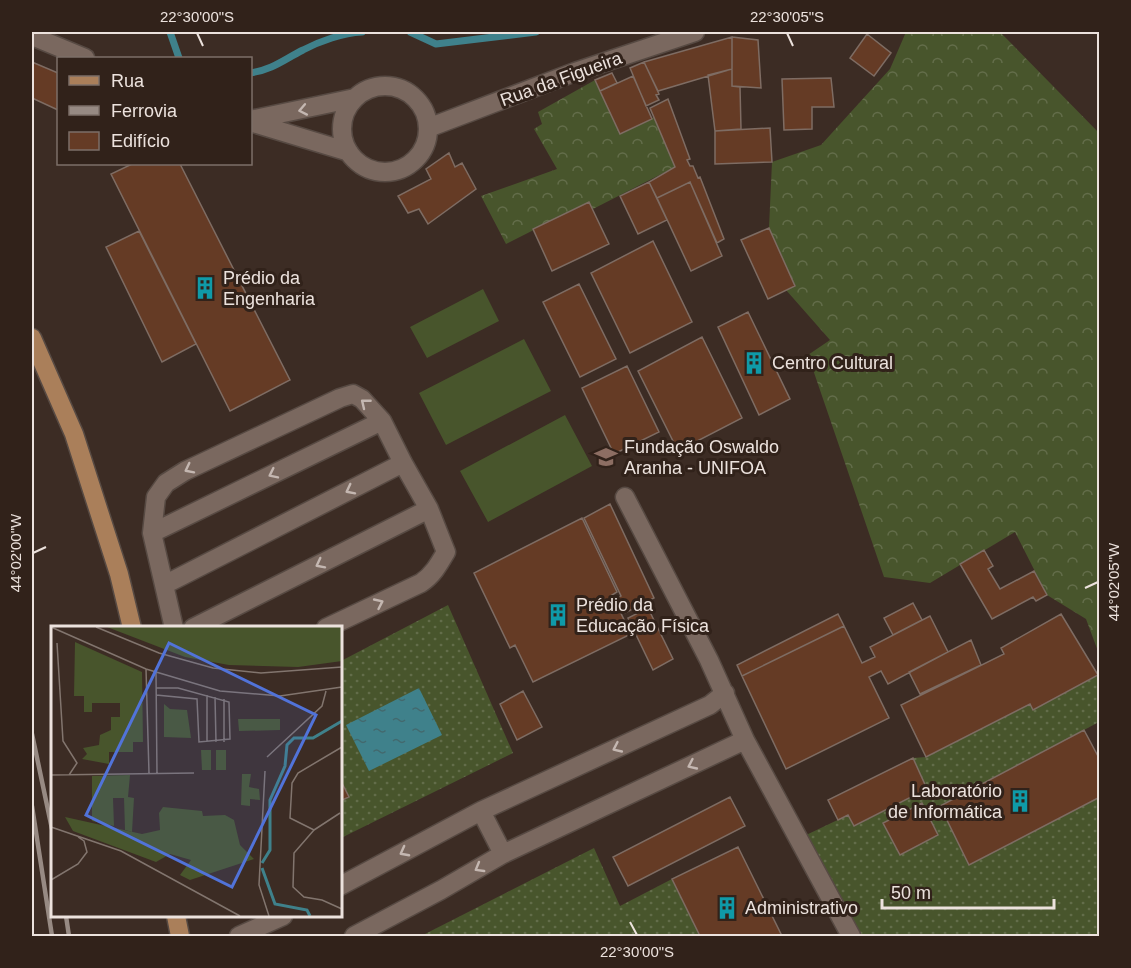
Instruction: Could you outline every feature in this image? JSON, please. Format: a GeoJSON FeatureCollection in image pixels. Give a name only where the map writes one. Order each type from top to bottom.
{"type":"FeatureCollection","features":[{"type":"Feature","properties":{"kind":"main road"},"geometry":{"type":"LineString","coordinates":[[32,338],[74,434],[119,574],[132,626]]}},
{"type":"Feature","properties":{"kind":"main road"},"geometry":{"type":"LineString","coordinates":[[177,917],[180,936]]}},
{"type":"Feature","properties":{"kind":"street","name":"Rua da Figueira"},"geometry":{"type":"LineString","coordinates":[[428,128],[575,72],[695,32]]}},
{"type":"Feature","properties":{"kind":"street"},"geometry":{"type":"LineString","coordinates":[[32,36],[83,57]]}},
{"type":"Feature","properties":{"kind":"street"},"geometry":{"type":"LineString","coordinates":[[377,86],[401,89],[412,95],[426,116],[428,128],[426,142],[420,154],[410,164],[398,170],[384,171],[371,169],[359,163],[349,152],[342,130],[343,118],[355,98],[365,90],[377,86]]}},
{"type":"Feature","properties":{"kind":"street"},"geometry":{"type":"LineString","coordinates":[[252,121],[355,98]]}},
{"type":"Feature","properties":{"kind":"street"},"geometry":{"type":"LineString","coordinates":[[252,122],[349,152]]}},
{"type":"Feature","properties":{"kind":"street"},"geometry":{"type":"LineString","coordinates":[[174,626],[152,533],[156,497],[166,483],[185,471],[353,394],[362,399],[382,421],[429,509],[446,552],[438,567],[428,578],[328,626]]}},
{"type":"Feature","properties":{"kind":"street"},"geometry":{"type":"LineString","coordinates":[[152,533],[382,421]]}},
{"type":"Feature","properties":{"kind":"street"},"geometry":{"type":"LineString","coordinates":[[164,585],[403,463]]}},
{"type":"Feature","properties":{"kind":"street"},"geometry":{"type":"LineString","coordinates":[[625,497],[725,693],[745,740],[851,936]]}},
{"type":"Feature","properties":{"kind":"street"},"geometry":{"type":"LineString","coordinates":[[195,626],[429,509]]}},
{"type":"Feature","properties":{"kind":"street"},"geometry":{"type":"LineString","coordinates":[[342,885],[482,812],[710,705],[725,693]]}},
{"type":"Feature","properties":{"kind":"street"},"geometry":{"type":"LineString","coordinates":[[354,936],[503,854],[745,740]]}},
{"type":"Feature","properties":{"kind":"street"},"geometry":{"type":"LineString","coordinates":[[482,812],[503,854]]}},
{"type":"Feature","properties":{"kind":"street"},"geometry":{"type":"LineString","coordinates":[[239,936],[275,917]]}},
{"type":"Feature","properties":{"kind":"green space"},"geometry":{"type":"Polygon","coordinates":[[[906,32],[1000,32],[1099,133],[1099,654],[1086,619],[1047,595],[1015,532],[930,583],[884,577],[808,355],[830,340],[786,290],[795,285],[769,228],[772,162],[821,145],[890,69],[906,32]]]}},
{"type":"Feature","properties":{"kind":"green space"},"geometry":{"type":"Polygon","coordinates":[[[595,80],[620,134],[654,117],[675,167],[593,209],[589,202],[506,244],[481,196],[557,169],[534,129],[542,124],[538,112],[595,80]]]}},
{"type":"Feature","properties":{"kind":"green space"},"geometry":{"type":"Polygon","coordinates":[[[483,289],[499,321],[427,358],[410,327],[483,289]]]}},
{"type":"Feature","properties":{"kind":"green space"},"geometry":{"type":"Polygon","coordinates":[[[524,339],[551,391],[446,445],[419,393],[524,339]]]}},
{"type":"Feature","properties":{"kind":"green space"},"geometry":{"type":"Polygon","coordinates":[[[565,415],[592,466],[488,522],[460,471],[565,415]]]}},
{"type":"Feature","properties":{"kind":"green space"},"geometry":{"type":"Polygon","coordinates":[[[448,605],[513,753],[342,838],[342,801],[349,797],[342,781],[342,660],[448,605]]]}},
{"type":"Feature","properties":{"kind":"green space"},"geometry":{"type":"Polygon","coordinates":[[[1098,675],[1099,722],[941,806],[1099,797],[1099,936],[855,936],[804,836],[848,815],[855,826],[927,789],[913,758],[926,757],[1030,704],[1098,675]]]}},
{"type":"Feature","properties":{"kind":"green space"},"geometry":{"type":"Polygon","coordinates":[[[594,848],[620,906],[672,879],[700,936],[421,936],[594,848]]]}},
{"type":"Feature","properties":{"kind":"water"},"geometry":{"type":"Polygon","coordinates":[[[419,688],[442,735],[369,771],[346,725],[419,688]]]}},
{"type":"Feature","properties":{"kind":"building"},"geometry":{"type":"Polygon","coordinates":[[[867,34],[891,53],[874,76],[850,58],[867,34]]]}},
{"type":"Feature","properties":{"kind":"building"},"geometry":{"type":"Polygon","coordinates":[[[732,37],[732,69],[658,91],[644,62],[732,37]]]}},
{"type":"Feature","properties":{"kind":"building"},"geometry":{"type":"Polygon","coordinates":[[[732,37],[758,40],[761,88],[732,86],[732,37]]]}},
{"type":"Feature","properties":{"kind":"building"},"geometry":{"type":"Polygon","coordinates":[[[32,62],[57,73],[57,110],[32,98],[32,62]]]}},
{"type":"Feature","properties":{"kind":"building"},"geometry":{"type":"Polygon","coordinates":[[[644,62],[659,94],[656,95],[659,100],[646,106],[630,68],[644,62]]]}},
{"type":"Feature","properties":{"kind":"building"},"geometry":{"type":"Polygon","coordinates":[[[732,69],[732,86],[740,87],[741,129],[715,131],[708,75],[732,69]]]}},
{"type":"Feature","properties":{"kind":"building"},"geometry":{"type":"Polygon","coordinates":[[[612,73],[617,83],[600,91],[595,80],[612,73]]]}},
{"type":"Feature","properties":{"kind":"building"},"geometry":{"type":"Polygon","coordinates":[[[633,76],[652,119],[620,134],[600,91],[633,76]]]}},
{"type":"Feature","properties":{"kind":"building"},"geometry":{"type":"Polygon","coordinates":[[[831,78],[834,107],[812,107],[812,129],[784,130],[782,79],[831,78]]]}},
{"type":"Feature","properties":{"kind":"building"},"geometry":{"type":"Polygon","coordinates":[[[668,99],[690,159],[687,160],[690,166],[693,166],[698,178],[700,177],[724,239],[717,243],[690,182],[657,198],[649,182],[675,167],[650,108],[668,99]]]}},
{"type":"Feature","properties":{"kind":"building"},"geometry":{"type":"Polygon","coordinates":[[[770,128],[772,162],[715,164],[715,131],[770,128]]]}},
{"type":"Feature","properties":{"kind":"building"},"geometry":{"type":"Polygon","coordinates":[[[449,153],[455,167],[462,163],[476,189],[428,224],[419,209],[408,213],[398,196],[431,179],[426,169],[449,153]]]}},
{"type":"Feature","properties":{"kind":"building","name":"Prédio da Engenharia"},"geometry":{"type":"Polygon","coordinates":[[[130,165],[181,165],[290,380],[230,411],[111,174],[130,165]]]}},
{"type":"Feature","properties":{"kind":"building"},"geometry":{"type":"Polygon","coordinates":[[[649,182],[667,220],[638,234],[620,196],[649,182]]]}},
{"type":"Feature","properties":{"kind":"building"},"geometry":{"type":"Polygon","coordinates":[[[690,182],[722,256],[691,271],[657,198],[690,182]]]}},
{"type":"Feature","properties":{"kind":"building"},"geometry":{"type":"Polygon","coordinates":[[[589,202],[609,244],[552,271],[533,229],[589,202]]]}},
{"type":"Feature","properties":{"kind":"building"},"geometry":{"type":"Polygon","coordinates":[[[769,228],[795,286],[768,299],[741,240],[769,228]]]}},
{"type":"Feature","properties":{"kind":"building"},"geometry":{"type":"Polygon","coordinates":[[[139,231],[196,344],[162,362],[106,247],[139,231]]]}},
{"type":"Feature","properties":{"kind":"building"},"geometry":{"type":"Polygon","coordinates":[[[653,241],[692,322],[630,353],[591,273],[653,241]]]}},
{"type":"Feature","properties":{"kind":"building"},"geometry":{"type":"Polygon","coordinates":[[[579,284],[616,359],[580,377],[543,302],[579,284]]]}},
{"type":"Feature","properties":{"kind":"building","name":"Centro Cultural"},"geometry":{"type":"Polygon","coordinates":[[[748,312],[790,399],[759,415],[718,327],[748,312]]]}},
{"type":"Feature","properties":{"kind":"building"},"geometry":{"type":"Polygon","coordinates":[[[702,337],[742,418],[678,451],[638,371],[702,337]]]}},
{"type":"Feature","properties":{"kind":"building"},"geometry":{"type":"Polygon","coordinates":[[[627,366],[659,432],[614,454],[582,388],[627,366]]]}},
{"type":"Feature","properties":{"kind":"building"},"geometry":{"type":"Polygon","coordinates":[[[610,504],[654,598],[625,613],[617,598],[621,596],[584,518],[610,504]]]}},
{"type":"Feature","properties":{"kind":"building","name":"Prédio da Educação Física"},"geometry":{"type":"Polygon","coordinates":[[[582,518],[617,592],[612,595],[631,634],[533,682],[515,645],[510,648],[474,573],[582,518]]]}},
{"type":"Feature","properties":{"kind":"building"},"geometry":{"type":"Polygon","coordinates":[[[984,550],[993,566],[988,569],[1000,589],[1034,571],[1047,595],[1036,601],[1033,597],[992,619],[960,564],[984,550]]]}},
{"type":"Feature","properties":{"kind":"building"},"geometry":{"type":"Polygon","coordinates":[[[913,603],[922,620],[893,635],[884,618],[913,603]]]}},
{"type":"Feature","properties":{"kind":"building"},"geometry":{"type":"Polygon","coordinates":[[[648,608],[673,659],[653,670],[628,618],[648,608]]]}},
{"type":"Feature","properties":{"kind":"building"},"geometry":{"type":"Polygon","coordinates":[[[838,614],[844,626],[742,676],[737,665],[838,614]]]}},
{"type":"Feature","properties":{"kind":"building"},"geometry":{"type":"Polygon","coordinates":[[[1061,614],[1098,675],[1033,710],[1030,704],[926,757],[901,705],[1004,654],[1001,648],[1061,614]]]}},
{"type":"Feature","properties":{"kind":"building"},"geometry":{"type":"Polygon","coordinates":[[[930,616],[948,652],[888,684],[881,671],[869,677],[889,718],[786,769],[742,676],[844,626],[862,663],[875,657],[870,647],[930,616]]]}},
{"type":"Feature","properties":{"kind":"building"},"geometry":{"type":"Polygon","coordinates":[[[971,640],[981,665],[920,694],[909,672],[971,640]]]}},
{"type":"Feature","properties":{"kind":"building"},"geometry":{"type":"Polygon","coordinates":[[[523,691],[542,727],[517,740],[500,704],[523,691]]]}},
{"type":"Feature","properties":{"kind":"building","name":"Laboratório de Informática"},"geometry":{"type":"Polygon","coordinates":[[[1084,730],[1100,760],[1100,797],[969,865],[940,806],[1084,730]]]}},
{"type":"Feature","properties":{"kind":"building"},"geometry":{"type":"Polygon","coordinates":[[[913,758],[927,789],[854,826],[848,815],[838,820],[828,800],[913,758]]]}},
{"type":"Feature","properties":{"kind":"building"},"geometry":{"type":"Polygon","coordinates":[[[342,783],[349,797],[342,800],[342,783]]]}},
{"type":"Feature","properties":{"kind":"building"},"geometry":{"type":"Polygon","coordinates":[[[730,797],[745,826],[628,886],[613,857],[730,797]]]}},
{"type":"Feature","properties":{"kind":"building"},"geometry":{"type":"Polygon","coordinates":[[[922,803],[938,835],[900,855],[883,823],[922,803]]]}},
{"type":"Feature","properties":{"kind":"building","name":"Administrativo"},"geometry":{"type":"Polygon","coordinates":[[[738,847],[782,936],[700,936],[672,879],[738,847]]]}},
{"type":"Feature","properties":{"kind":"waterway"},"geometry":{"type":"LineString","coordinates":[[170,32],[179,57]]}},
{"type":"Feature","properties":{"kind":"waterway"},"geometry":{"type":"LineString","coordinates":[[252,72],[272,67],[324,41],[362,32]]}},
{"type":"Feature","properties":{"kind":"waterway"},"geometry":{"type":"LineString","coordinates":[[410,32],[436,44],[536,32]]}},
{"type":"Feature","properties":{"kind":"railway"},"geometry":{"type":"LineString","coordinates":[[32,734],[51,824]]}},
{"type":"Feature","properties":{"kind":"railway"},"geometry":{"type":"LineString","coordinates":[[32,806],[52,936]]}},
{"type":"Feature","properties":{"kind":"railway"},"geometry":{"type":"LineString","coordinates":[[66,917],[69,936]]}},
{"type":"Feature","properties":{"kind":"place","name":"Prédio da Engenharia"},"geometry":{"type":"Point","coordinates":[205,288]}},
{"type":"Feature","properties":{"kind":"place","name":"Centro Cultural"},"geometry":{"type":"Point","coordinates":[754,363]}},
{"type":"Feature","properties":{"kind":"place","name":"Fundação Oswaldo Aranha - UNIFOA"},"geometry":{"type":"Point","coordinates":[606,457]}},
{"type":"Feature","properties":{"kind":"place","name":"Prédio da Educação Física"},"geometry":{"type":"Point","coordinates":[558,615]}},
{"type":"Feature","properties":{"kind":"place","name":"Laboratório de Informática"},"geometry":{"type":"Point","coordinates":[1020,801]}},
{"type":"Feature","properties":{"kind":"place","name":"Administrativo"},"geometry":{"type":"Point","coordinates":[727,908]}}]}
